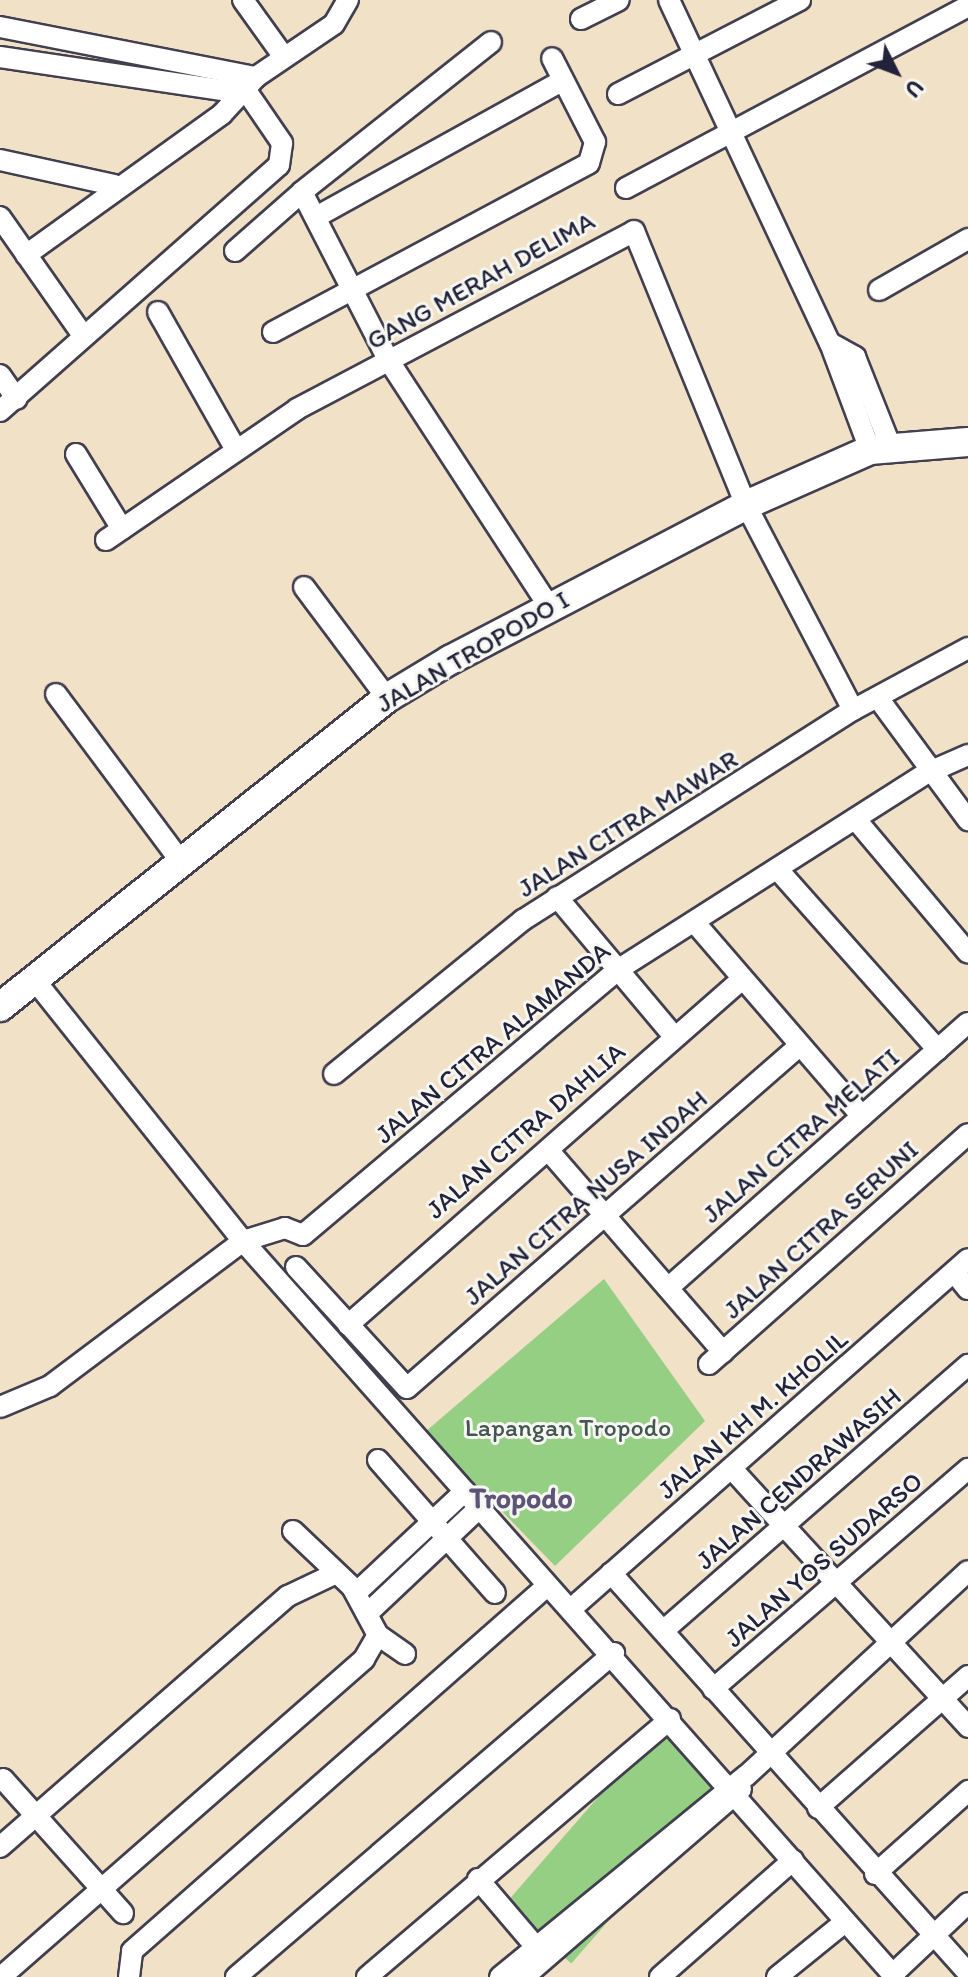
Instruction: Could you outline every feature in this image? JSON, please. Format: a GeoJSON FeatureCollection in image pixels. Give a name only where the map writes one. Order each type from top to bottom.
{"type":"FeatureCollection","features":[{"type":"Feature","properties":{"kind":"street"},"geometry":{"type":"LineString","coordinates":[[243,0],[284,57]]}},
{"type":"Feature","properties":{"kind":"street"},"geometry":{"type":"LineString","coordinates":[[26,255],[114,185],[222,114],[247,86],[334,24],[348,0]]}},
{"type":"Feature","properties":{"kind":"street"},"geometry":{"type":"LineString","coordinates":[[581,19],[619,0]]}},
{"type":"Feature","properties":{"kind":"street"},"geometry":{"type":"LineString","coordinates":[[669,0],[729,136],[880,447]]}},
{"type":"Feature","properties":{"kind":"street"},"geometry":{"type":"LineString","coordinates":[[618,94],[800,0]]}},
{"type":"Feature","properties":{"kind":"street"},"geometry":{"type":"LineString","coordinates":[[626,188],[729,136],[968,6]]}},
{"type":"Feature","properties":{"kind":"street"},"geometry":{"type":"LineString","coordinates":[[0,27],[66,36],[247,86],[282,143],[279,165],[8,405],[0,375]]}},
{"type":"Feature","properties":{"kind":"street"},"geometry":{"type":"LineString","coordinates":[[63,66],[66,36]]}},
{"type":"Feature","properties":{"kind":"street"},"geometry":{"type":"LineString","coordinates":[[235,251],[302,192],[491,42]]}},
{"type":"Feature","properties":{"kind":"street"},"geometry":{"type":"LineString","coordinates":[[0,57],[247,86]]}},
{"type":"Feature","properties":{"kind":"street"},"geometry":{"type":"LineString","coordinates":[[273,332],[353,286],[589,163],[595,142],[552,58]]}},
{"type":"Feature","properties":{"kind":"street"},"geometry":{"type":"LineString","coordinates":[[318,216],[562,81]]}},
{"type":"Feature","properties":{"kind":"street"},"geometry":{"type":"LineString","coordinates":[[0,160],[114,185]]}},
{"type":"Feature","properties":{"kind":"street"},"geometry":{"type":"LineString","coordinates":[[302,192],[318,216],[389,361],[550,608]]}},
{"type":"Feature","properties":{"kind":"street"},"geometry":{"type":"LineString","coordinates":[[0,217],[84,337]]}},
{"type":"Feature","properties":{"kind":"street","name":"GANG MERAH DELIMA"},"geometry":{"type":"LineString","coordinates":[[76,454],[114,535],[235,448],[389,361],[634,231],[746,505]]}},
{"type":"Feature","properties":{"kind":"street"},"geometry":{"type":"LineString","coordinates":[[879,290],[968,239]]}},
{"type":"Feature","properties":{"kind":"street"},"geometry":{"type":"LineString","coordinates":[[158,312],[235,448]]}},
{"type":"Feature","properties":{"kind":"street","name":"JALAN TROPODO I"},"geometry":{"type":"LineString","coordinates":[[0,1007],[387,698],[746,505],[880,447],[968,442]]}},
{"type":"Feature","properties":{"kind":"street"},"geometry":{"type":"LineString","coordinates":[[746,505],[853,710]]}},
{"type":"Feature","properties":{"kind":"street"},"geometry":{"type":"LineString","coordinates":[[304,587],[387,698]]}},
{"type":"Feature","properties":{"kind":"street","name":"JALAN CITRA MAWAR"},"geometry":{"type":"LineString","coordinates":[[334,1074],[557,897],[853,710],[968,648]]}},
{"type":"Feature","properties":{"kind":"street"},"geometry":{"type":"LineString","coordinates":[[56,694],[182,863]]}},
{"type":"Feature","properties":{"kind":"street"},"geometry":{"type":"LineString","coordinates":[[878,698],[927,773],[960,795],[968,820]]}},
{"type":"Feature","properties":{"kind":"street","name":"JALAN CITRA ALAMANDA"},"geometry":{"type":"LineString","coordinates":[[303,1235],[619,969],[696,924],[927,773],[968,755]]}},
{"type":"Feature","properties":{"kind":"street"},"geometry":{"type":"LineString","coordinates":[[857,821],[968,953]]}},
{"type":"Feature","properties":{"kind":"street"},"geometry":{"type":"LineString","coordinates":[[779,871],[938,1050]]}},
{"type":"Feature","properties":{"kind":"street"},"geometry":{"type":"LineString","coordinates":[[557,897],[673,1035]]}},
{"type":"Feature","properties":{"kind":"street"},"geometry":{"type":"LineString","coordinates":[[696,924],[741,980],[862,1116]]}},
{"type":"Feature","properties":{"kind":"street"},"geometry":{"type":"LineString","coordinates":[[33,978],[243,1241],[547,1586],[614,1653],[894,1976],[934,1933],[968,1903]]}},
{"type":"Feature","properties":{"kind":"street","name":"JALAN CITRA DAHLIA"},"geometry":{"type":"LineString","coordinates":[[348,1325],[549,1151],[673,1035],[741,980]]}},
{"type":"Feature","properties":{"kind":"street","name":"JALAN CITRA MELATI"},"geometry":{"type":"LineString","coordinates":[[668,1288],[968,1023]]}},
{"type":"Feature","properties":{"kind":"street","name":"JALAN CITRA NUSA INDAH"},"geometry":{"type":"LineString","coordinates":[[348,1325],[407,1388],[799,1046]]}},
{"type":"Feature","properties":{"kind":"street","name":"JALAN CITRA SERUNI"},"geometry":{"type":"LineString","coordinates":[[668,1288],[716,1358],[968,1134]]}},
{"type":"Feature","properties":{"kind":"street"},"geometry":{"type":"LineString","coordinates":[[549,1151],[668,1288]]}},
{"type":"Feature","properties":{"kind":"street"},"geometry":{"type":"LineString","coordinates":[[0,1407],[50,1386],[243,1241],[285,1228],[303,1235],[296,1267],[280,1282]]}},
{"type":"Feature","properties":{"kind":"street"},"geometry":{"type":"LineString","coordinates":[[961,1265],[968,1289]]}},
{"type":"Feature","properties":{"kind":"street","name":"JALAN KH M. KHOLIL"},"geometry":{"type":"LineString","coordinates":[[571,1609],[961,1265]]}},
{"type":"Feature","properties":{"kind":"street"},"geometry":{"type":"LineString","coordinates":[[296,1267],[348,1325]]}},
{"type":"Feature","properties":{"kind":"street","name":"JALAN CENDRAWASIH"},"geometry":{"type":"LineString","coordinates":[[663,1631],[968,1365]]}},
{"type":"Feature","properties":{"kind":"street"},"geometry":{"type":"LineString","coordinates":[[378,1460],[495,1593]]}},
{"type":"Feature","properties":{"kind":"street"},"geometry":{"type":"LineString","coordinates":[[732,1469],[835,1587],[968,1727]]}},
{"type":"Feature","properties":{"kind":"street","name":"JALAN YOS SUDARSO"},"geometry":{"type":"LineString","coordinates":[[713,1689],[835,1587],[968,1469]]}},
{"type":"Feature","properties":{"kind":"street"},"geometry":{"type":"LineString","coordinates":[[356,1593],[465,1491]]}},
{"type":"Feature","properties":{"kind":"street"},"geometry":{"type":"LineString","coordinates":[[368,1613],[479,1508]]}},
{"type":"Feature","properties":{"kind":"street"},"geometry":{"type":"LineString","coordinates":[[293,1531],[332,1575],[356,1593],[378,1635],[405,1654]]}},
{"type":"Feature","properties":{"kind":"street"},"geometry":{"type":"LineString","coordinates":[[524,1977],[732,1792],[888,1641],[968,1571]]}},
{"type":"Feature","properties":{"kind":"street"},"geometry":{"type":"LineString","coordinates":[[611,1573],[875,1874],[934,1933],[968,1973]]}},
{"type":"Feature","properties":{"kind":"street"},"geometry":{"type":"LineString","coordinates":[[0,1847],[288,1596],[332,1575]]}},
{"type":"Feature","properties":{"kind":"street"},"geometry":{"type":"LineString","coordinates":[[129,1977],[132,1951],[547,1586]]}},
{"type":"Feature","properties":{"kind":"street"},"geometry":{"type":"LineString","coordinates":[[1,1977],[364,1659],[378,1635]]}},
{"type":"Feature","properties":{"kind":"street"},"geometry":{"type":"LineString","coordinates":[[236,1977],[614,1653]]}},
{"type":"Feature","properties":{"kind":"street"},"geometry":{"type":"LineString","coordinates":[[818,1808],[968,1676]]}},
{"type":"Feature","properties":{"kind":"street"},"geometry":{"type":"LineString","coordinates":[[367,1977],[478,1879],[670,1719]]}},
{"type":"Feature","properties":{"kind":"street"},"geometry":{"type":"LineString","coordinates":[[3,1779],[123,1913]]}},
{"type":"Feature","properties":{"kind":"street"},"geometry":{"type":"LineString","coordinates":[[875,1874],[968,1791]]}},
{"type":"Feature","properties":{"kind":"street"},"geometry":{"type":"LineString","coordinates":[[500,1977],[732,1792]]}},
{"type":"Feature","properties":{"kind":"street"},"geometry":{"type":"LineString","coordinates":[[660,1977],[793,1860]]}},
{"type":"Feature","properties":{"kind":"street"},"geometry":{"type":"LineString","coordinates":[[478,1879],[536,1947]]}},
{"type":"Feature","properties":{"kind":"street"},"geometry":{"type":"LineString","coordinates":[[777,1977],[845,1922]]}},
{"type":"Feature","properties":{"kind":"green space","name":"Lapangan Tropodo"},"geometry":{"type":"Polygon","coordinates":[[[604,1279],[705,1421],[555,1566],[425,1432],[604,1279]]]}},
{"type":"Feature","properties":{"kind":"green space"},"geometry":{"type":"Polygon","coordinates":[[[659,1727],[726,1785],[571,1964],[504,1905],[659,1727]]]}},
{"type":"Feature","properties":{"kind":"district","name":"Tropodo"},"geometry":{"type":"Point","coordinates":[521,1498]}}]}
